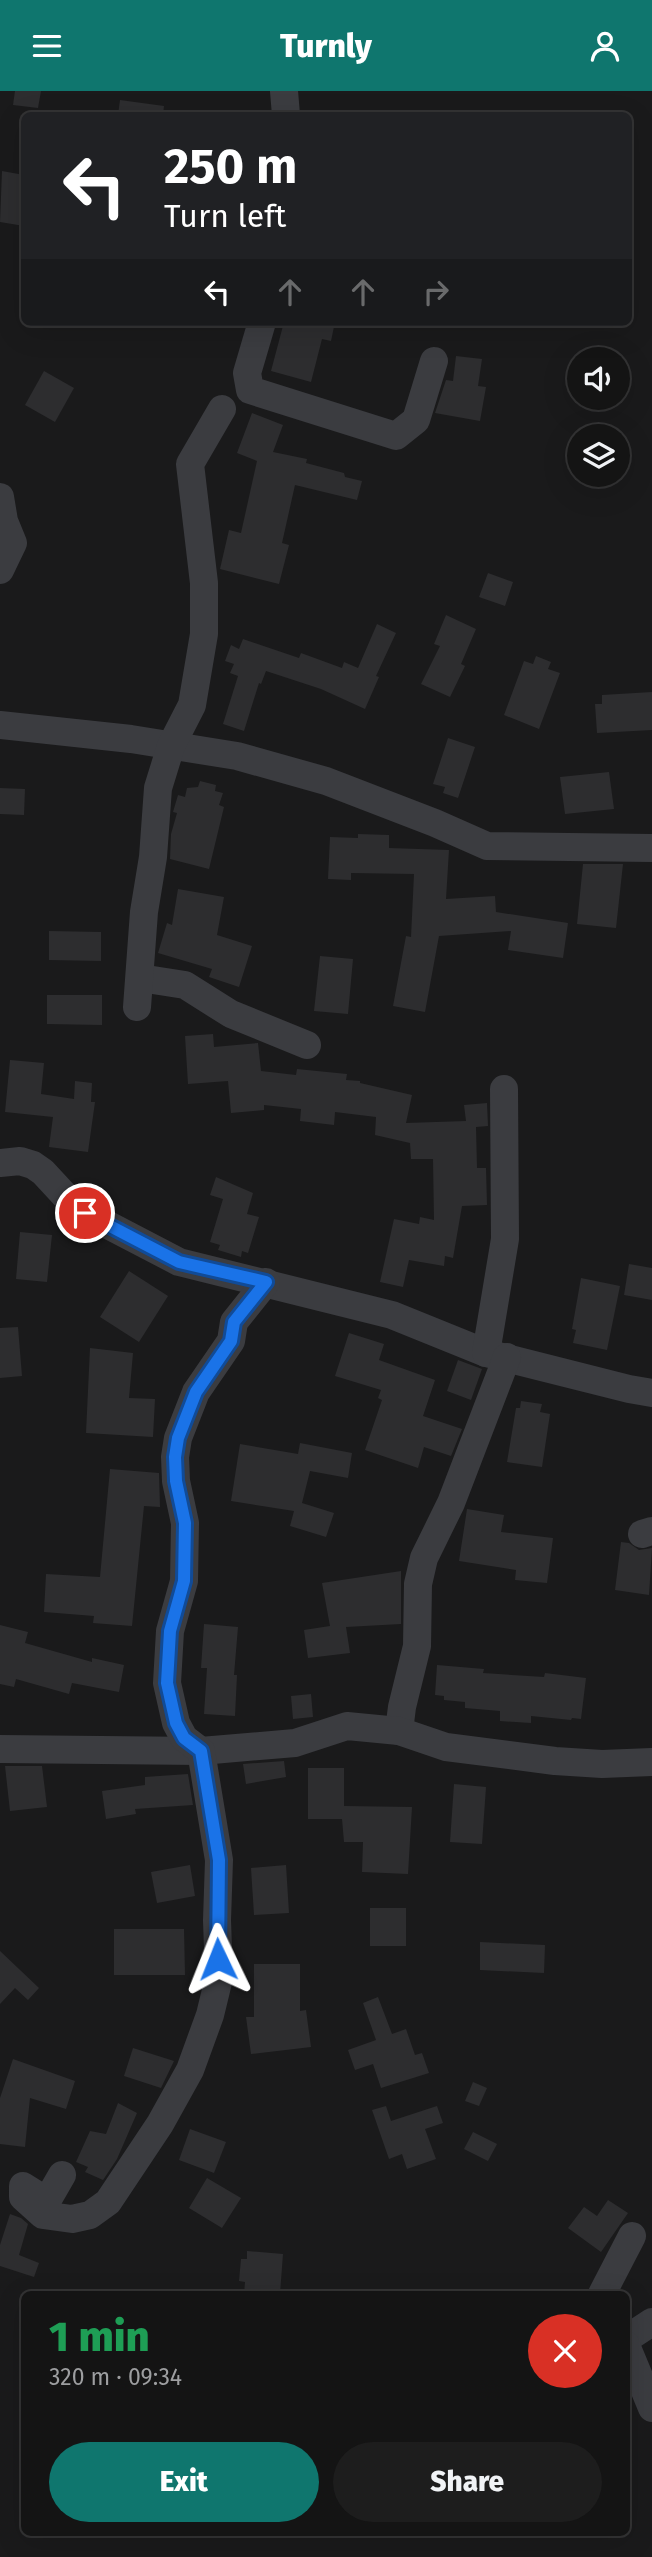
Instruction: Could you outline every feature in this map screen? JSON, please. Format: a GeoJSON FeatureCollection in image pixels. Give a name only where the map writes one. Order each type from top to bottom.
{"type":"FeatureCollection","features":[{"type":"Feature","properties":{"kind":"street"},"geometry":{"type":"LineString","coordinates":[[284,91],[286,112]]}},
{"type":"Feature","properties":{"kind":"street"},"geometry":{"type":"LineString","coordinates":[[261,326],[247,373],[250,390],[396,436],[416,420],[434,361]]}},
{"type":"Feature","properties":{"kind":"street"},"geometry":{"type":"LineString","coordinates":[[137,1007],[158,788],[171,746],[192,705],[204,634],[204,583],[190,464],[222,409]]}},
{"type":"Feature","properties":{"kind":"street"},"geometry":{"type":"LineString","coordinates":[[0,497],[4,521],[13,543],[0,570]]}},
{"type":"Feature","properties":{"kind":"street"},"geometry":{"type":"LineString","coordinates":[[0,725],[64,731],[237,756],[326,781],[488,846],[652,848]]}},
{"type":"Feature","properties":{"kind":"street"},"geometry":{"type":"LineString","coordinates":[[140,978],[185,985],[231,1014],[306,1045]]}},
{"type":"Feature","properties":{"kind":"street"},"geometry":{"type":"LineString","coordinates":[[400,1731],[402,1707],[417,1646],[418,1584],[424,1557],[451,1503],[496,1355],[505,1238],[505,1089]]}},
{"type":"Feature","properties":{"kind":"street"},"geometry":{"type":"LineString","coordinates":[[0,1163],[20,1161],[33,1165],[85,1213],[179,1262],[392,1315],[496,1355],[652,1393]]}},
{"type":"Feature","properties":{"kind":"street"},"geometry":{"type":"LineString","coordinates":[[62,2175],[47,2201],[23,2186],[11,2197],[43,2215],[72,2220],[90,2215],[108,2202],[160,2124],[190,2070],[210,2015],[219,1978],[219,1860],[201,1751],[184,1738],[176,1723],[167,1683],[170,1631],[184,1581],[185,1523],[176,1481],[175,1457],[178,1438],[196,1392],[231,1341],[234,1322],[266,1282]]}},
{"type":"Feature","properties":{"kind":"street"},"geometry":{"type":"LineString","coordinates":[[0,1749],[201,1751],[295,1743],[347,1726],[400,1731],[446,1747],[555,1761],[602,1764],[652,1762]]}},
{"type":"Feature","properties":{"kind":"street"},"geometry":{"type":"LineString","coordinates":[[572,1751],[652,1753]]}},
{"type":"Feature","properties":{"kind":"street"},"geometry":{"type":"LineString","coordinates":[[604,2291],[632,2236]]}},
{"type":"Feature","properties":{"kind":"street"},"geometry":{"type":"LineString","coordinates":[[630,2336],[652,2322]]}},
{"type":"Feature","properties":{"kind":"street"},"geometry":{"type":"LineString","coordinates":[[630,2355],[652,2408]]}},
{"type":"Feature","properties":{"kind":"building"},"geometry":{"type":"Polygon","coordinates":[[[15,91],[41,91],[38,108],[13,105],[15,91]]]}},
{"type":"Feature","properties":{"kind":"building"},"geometry":{"type":"Polygon","coordinates":[[[120,100],[164,106],[163,112],[118,112],[120,100]]]}},
{"type":"Feature","properties":{"kind":"building"},"geometry":{"type":"Polygon","coordinates":[[[2,171],[21,174],[21,226],[0,222],[2,171]]]}},
{"type":"Feature","properties":{"kind":"building"},"geometry":{"type":"Polygon","coordinates":[[[283,326],[334,326],[331,341],[322,339],[311,382],[271,371],[283,326]]]}},
{"type":"Feature","properties":{"kind":"building"},"geometry":{"type":"Polygon","coordinates":[[[456,356],[482,359],[478,386],[486,387],[480,421],[435,413],[446,380],[453,381],[456,356]]]}},
{"type":"Feature","properties":{"kind":"building"},"geometry":{"type":"Polygon","coordinates":[[[44,371],[74,388],[55,422],[25,405],[44,371]]]}},
{"type":"Feature","properties":{"kind":"building"},"geometry":{"type":"Polygon","coordinates":[[[252,413],[283,425],[273,452],[307,459],[306,463],[344,473],[345,477],[362,481],[357,500],[295,485],[282,543],[289,545],[279,584],[220,569],[229,530],[241,533],[257,461],[237,453],[252,413]]]}},
{"type":"Feature","properties":{"kind":"building"},"geometry":{"type":"Polygon","coordinates":[[[488,573],[513,582],[505,606],[479,597],[488,573]]]}},
{"type":"Feature","properties":{"kind":"building"},"geometry":{"type":"Polygon","coordinates":[[[446,615],[476,629],[461,664],[465,666],[450,697],[421,684],[440,646],[434,644],[446,615]]]}},
{"type":"Feature","properties":{"kind":"building"},"geometry":{"type":"Polygon","coordinates":[[[377,624],[396,633],[376,676],[379,677],[365,709],[321,689],[266,671],[261,684],[259,683],[244,731],[223,724],[238,676],[230,673],[234,664],[225,661],[231,645],[239,649],[243,639],[299,658],[301,653],[342,668],[344,662],[358,668],[377,624]]]}},
{"type":"Feature","properties":{"kind":"building"},"geometry":{"type":"Polygon","coordinates":[[[536,656],[551,662],[548,669],[560,673],[539,729],[504,715],[524,661],[533,664],[536,656]]]}},
{"type":"Feature","properties":{"kind":"building"},"geometry":{"type":"Polygon","coordinates":[[[652,692],[652,730],[597,733],[595,704],[602,704],[602,695],[652,692]]]}},
{"type":"Feature","properties":{"kind":"building"},"geometry":{"type":"Polygon","coordinates":[[[448,738],[475,747],[458,798],[443,793],[445,787],[433,784],[448,738]]]}},
{"type":"Feature","properties":{"kind":"building"},"geometry":{"type":"Polygon","coordinates":[[[609,772],[614,809],[565,814],[560,777],[609,772]]]}},
{"type":"Feature","properties":{"kind":"building"},"geometry":{"type":"Polygon","coordinates":[[[200,781],[216,785],[215,791],[223,793],[219,805],[224,807],[209,869],[170,859],[171,834],[177,813],[173,812],[178,795],[185,797],[187,788],[198,787],[200,781]]]}},
{"type":"Feature","properties":{"kind":"building"},"geometry":{"type":"Polygon","coordinates":[[[0,788],[25,789],[24,815],[0,814],[0,788]]]}},
{"type":"Feature","properties":{"kind":"building"},"geometry":{"type":"Polygon","coordinates":[[[358,834],[389,835],[389,848],[449,850],[446,899],[495,896],[496,912],[568,923],[563,958],[508,950],[511,931],[439,936],[425,1012],[393,1006],[406,936],[411,937],[414,874],[351,873],[351,880],[328,879],[330,837],[358,838],[358,834]]]}},
{"type":"Feature","properties":{"kind":"building"},"geometry":{"type":"Polygon","coordinates":[[[583,864],[623,864],[616,928],[577,924],[583,864]]]}},
{"type":"Feature","properties":{"kind":"building"},"geometry":{"type":"Polygon","coordinates":[[[178,889],[224,897],[217,935],[252,946],[239,987],[209,977],[212,969],[158,953],[167,923],[172,925],[178,889]]]}},
{"type":"Feature","properties":{"kind":"building"},"geometry":{"type":"Polygon","coordinates":[[[49,931],[101,932],[101,961],[49,960],[49,931]]]}},
{"type":"Feature","properties":{"kind":"building"},"geometry":{"type":"Polygon","coordinates":[[[320,956],[353,959],[348,1014],[314,1011],[320,956]]]}},
{"type":"Feature","properties":{"kind":"building"},"geometry":{"type":"Polygon","coordinates":[[[47,995],[102,995],[102,1025],[47,1024],[47,995]]]}},
{"type":"Feature","properties":{"kind":"building"},"geometry":{"type":"Polygon","coordinates":[[[213,1034],[214,1047],[258,1043],[261,1071],[296,1075],[297,1069],[347,1074],[346,1080],[360,1081],[412,1095],[406,1123],[466,1121],[464,1105],[487,1103],[488,1126],[476,1127],[477,1168],[486,1168],[487,1205],[462,1206],[453,1258],[445,1256],[444,1266],[409,1260],[403,1287],[380,1282],[394,1219],[419,1224],[420,1217],[434,1220],[433,1159],[411,1159],[410,1143],[375,1135],[376,1117],[335,1112],[334,1125],[300,1121],[301,1109],[264,1105],[264,1110],[231,1113],[228,1081],[188,1084],[185,1036],[213,1034]]]}},
{"type":"Feature","properties":{"kind":"building"},"geometry":{"type":"Polygon","coordinates":[[[10,1060],[44,1063],[41,1094],[74,1099],[75,1081],[92,1083],[91,1102],[95,1102],[88,1152],[49,1147],[53,1117],[5,1112],[10,1060]]]}},
{"type":"Feature","properties":{"kind":"building"},"geometry":{"type":"Polygon","coordinates":[[[216,1177],[253,1193],[247,1214],[259,1217],[248,1253],[242,1251],[241,1257],[218,1250],[220,1245],[210,1242],[223,1199],[210,1195],[216,1177]]]}},
{"type":"Feature","properties":{"kind":"building"},"geometry":{"type":"Polygon","coordinates":[[[20,1232],[52,1235],[47,1282],[16,1279],[20,1232]]]}},
{"type":"Feature","properties":{"kind":"building"},"geometry":{"type":"Polygon","coordinates":[[[629,1264],[652,1268],[652,1300],[624,1295],[629,1264]]]}},
{"type":"Feature","properties":{"kind":"building"},"geometry":{"type":"Polygon","coordinates":[[[129,1271],[168,1296],[139,1342],[100,1317],[129,1271]]]}},
{"type":"Feature","properties":{"kind":"building"},"geometry":{"type":"Polygon","coordinates":[[[581,1278],[620,1286],[607,1350],[573,1343],[576,1330],[572,1329],[581,1278]]]}},
{"type":"Feature","properties":{"kind":"building"},"geometry":{"type":"Polygon","coordinates":[[[18,1327],[22,1376],[0,1378],[0,1328],[18,1327]]]}},
{"type":"Feature","properties":{"kind":"building"},"geometry":{"type":"Polygon","coordinates":[[[349,1333],[384,1344],[379,1360],[435,1380],[423,1416],[462,1429],[451,1456],[424,1447],[418,1468],[365,1450],[382,1400],[378,1398],[381,1390],[335,1376],[349,1333]]]}},
{"type":"Feature","properties":{"kind":"building"},"geometry":{"type":"Polygon","coordinates":[[[90,1348],[133,1353],[129,1398],[155,1399],[153,1437],[86,1433],[90,1348]]]}},
{"type":"Feature","properties":{"kind":"building"},"geometry":{"type":"Polygon","coordinates":[[[458,1360],[482,1369],[471,1400],[447,1391],[458,1360]]]}},
{"type":"Feature","properties":{"kind":"building"},"geometry":{"type":"Polygon","coordinates":[[[521,1401],[542,1404],[540,1412],[550,1414],[542,1467],[507,1462],[516,1408],[520,1408],[521,1401]]]}},
{"type":"Feature","properties":{"kind":"building"},"geometry":{"type":"Polygon","coordinates":[[[300,1443],[352,1453],[348,1478],[310,1471],[302,1503],[334,1513],[326,1537],[290,1526],[294,1511],[231,1501],[240,1444],[298,1454],[300,1443]]]}},
{"type":"Feature","properties":{"kind":"building"},"geometry":{"type":"Polygon","coordinates":[[[110,1469],[159,1473],[160,1507],[144,1506],[132,1626],[93,1623],[94,1616],[44,1612],[46,1574],[100,1577],[110,1469]]]}},
{"type":"Feature","properties":{"kind":"building"},"geometry":{"type":"Polygon","coordinates":[[[467,1509],[504,1515],[501,1532],[553,1538],[547,1583],[515,1580],[516,1570],[459,1561],[467,1509]]]}},
{"type":"Feature","properties":{"kind":"building"},"geometry":{"type":"Polygon","coordinates":[[[621,1542],[629,1543],[639,1550],[652,1548],[649,1595],[615,1590],[621,1542]]]}},
{"type":"Feature","properties":{"kind":"building"},"geometry":{"type":"Polygon","coordinates":[[[401,1571],[401,1624],[346,1627],[350,1653],[308,1658],[304,1630],[330,1626],[322,1583],[401,1571]]]}},
{"type":"Feature","properties":{"kind":"building"},"geometry":{"type":"Polygon","coordinates":[[[204,1624],[238,1627],[234,1675],[237,1675],[235,1716],[204,1714],[207,1668],[201,1668],[204,1624]]]}},
{"type":"Feature","properties":{"kind":"building"},"geometry":{"type":"Polygon","coordinates":[[[0,1625],[28,1632],[25,1643],[92,1662],[92,1658],[124,1665],[119,1692],[72,1683],[69,1694],[16,1679],[14,1687],[0,1684],[0,1625]]]}},
{"type":"Feature","properties":{"kind":"building"},"geometry":{"type":"Polygon","coordinates":[[[437,1665],[484,1669],[483,1673],[544,1677],[545,1673],[586,1678],[581,1719],[531,1716],[531,1723],[500,1721],[500,1711],[465,1708],[465,1702],[444,1700],[444,1696],[435,1695],[437,1665]]]}},
{"type":"Feature","properties":{"kind":"building"},"geometry":{"type":"Polygon","coordinates":[[[311,1694],[313,1717],[293,1719],[291,1696],[311,1694]]]}},
{"type":"Feature","properties":{"kind":"building"},"geometry":{"type":"Polygon","coordinates":[[[284,1761],[286,1777],[246,1784],[243,1764],[284,1761]]]}},
{"type":"Feature","properties":{"kind":"building"},"geometry":{"type":"Polygon","coordinates":[[[5,1766],[42,1766],[47,1807],[10,1811],[5,1766]]]}},
{"type":"Feature","properties":{"kind":"building"},"geometry":{"type":"Polygon","coordinates":[[[308,1768],[344,1768],[344,1806],[412,1807],[408,1874],[362,1872],[363,1842],[344,1842],[342,1819],[308,1819],[308,1768]]]}},
{"type":"Feature","properties":{"kind":"building"},"geometry":{"type":"Polygon","coordinates":[[[188,1774],[193,1805],[135,1809],[136,1814],[106,1819],[102,1791],[145,1785],[145,1777],[188,1774]]]}},
{"type":"Feature","properties":{"kind":"building"},"geometry":{"type":"Polygon","coordinates":[[[454,1784],[486,1787],[482,1844],[450,1842],[454,1784]]]}},
{"type":"Feature","properties":{"kind":"building"},"geometry":{"type":"Polygon","coordinates":[[[190,1865],[195,1896],[157,1903],[151,1872],[190,1865]]]}},
{"type":"Feature","properties":{"kind":"building"},"geometry":{"type":"Polygon","coordinates":[[[286,1865],[289,1913],[254,1915],[251,1868],[286,1865]]]}},
{"type":"Feature","properties":{"kind":"building"},"geometry":{"type":"Polygon","coordinates":[[[370,1908],[406,1908],[406,1946],[370,1946],[370,1908]]]}},
{"type":"Feature","properties":{"kind":"building"},"geometry":{"type":"Polygon","coordinates":[[[114,1929],[184,1929],[185,1975],[114,1975],[114,1929]]]}},
{"type":"Feature","properties":{"kind":"building"},"geometry":{"type":"Polygon","coordinates":[[[480,1942],[545,1945],[544,1973],[480,1970],[480,1942]]]}},
{"type":"Feature","properties":{"kind":"building"},"geometry":{"type":"Polygon","coordinates":[[[0,1951],[39,1988],[28,2000],[15,1988],[0,2004],[0,1951]]]}},
{"type":"Feature","properties":{"kind":"building"},"geometry":{"type":"Polygon","coordinates":[[[254,1964],[300,1964],[300,2011],[306,2010],[311,2047],[251,2054],[246,2017],[254,2017],[254,1964]]]}},
{"type":"Feature","properties":{"kind":"building"},"geometry":{"type":"Polygon","coordinates":[[[378,1997],[392,2034],[406,2029],[415,2055],[422,2053],[429,2073],[381,2088],[373,2064],[355,2070],[348,2050],[376,2040],[363,2003],[378,1997]]]}},
{"type":"Feature","properties":{"kind":"building"},"geometry":{"type":"Polygon","coordinates":[[[133,2048],[174,2061],[161,2088],[124,2076],[133,2048]]]}},
{"type":"Feature","properties":{"kind":"building"},"geometry":{"type":"Polygon","coordinates":[[[13,2059],[75,2081],[66,2109],[30,2098],[25,2147],[0,2144],[0,2098],[13,2059]]]}},
{"type":"Feature","properties":{"kind":"building"},"geometry":{"type":"Polygon","coordinates":[[[473,2082],[487,2088],[479,2106],[465,2101],[473,2082]]]}},
{"type":"Feature","properties":{"kind":"building"},"geometry":{"type":"Polygon","coordinates":[[[118,2103],[137,2113],[117,2159],[103,2180],[85,2172],[88,2167],[76,2162],[90,2131],[106,2134],[118,2103]]]}},
{"type":"Feature","properties":{"kind":"building"},"geometry":{"type":"Polygon","coordinates":[[[386,2106],[391,2121],[437,2106],[443,2123],[425,2129],[436,2159],[407,2169],[402,2154],[389,2159],[372,2110],[386,2106]]]}},
{"type":"Feature","properties":{"kind":"building"},"geometry":{"type":"Polygon","coordinates":[[[190,2129],[226,2142],[214,2173],[179,2160],[190,2129]]]}},
{"type":"Feature","properties":{"kind":"building"},"geometry":{"type":"Polygon","coordinates":[[[473,2132],[497,2144],[488,2161],[464,2149],[473,2132]]]}},
{"type":"Feature","properties":{"kind":"building"},"geometry":{"type":"Polygon","coordinates":[[[207,2178],[241,2198],[222,2228],[189,2208],[207,2178]]]}},
{"type":"Feature","properties":{"kind":"building"},"geometry":{"type":"Polygon","coordinates":[[[608,2200],[628,2213],[601,2252],[568,2228],[584,2207],[597,2216],[608,2200]]]}},
{"type":"Feature","properties":{"kind":"building"},"geometry":{"type":"Polygon","coordinates":[[[10,2214],[28,2224],[19,2255],[39,2263],[34,2277],[0,2266],[0,2245],[10,2214]]]}},
{"type":"Feature","properties":{"kind":"building"},"geometry":{"type":"Polygon","coordinates":[[[247,2251],[283,2254],[280,2291],[244,2291],[245,2282],[239,2281],[241,2259],[247,2259],[247,2251]]]}},
{"type":"Feature","properties":{"kind":"route"},"geometry":{"type":"LineString","coordinates":[[85,1213],[179,1262],[266,1282],[234,1322],[231,1341],[196,1392],[178,1438],[175,1457],[176,1481],[185,1523],[184,1581],[170,1631],[167,1683],[176,1723],[184,1738],[201,1751],[219,1860],[218,1959]]}}]}
